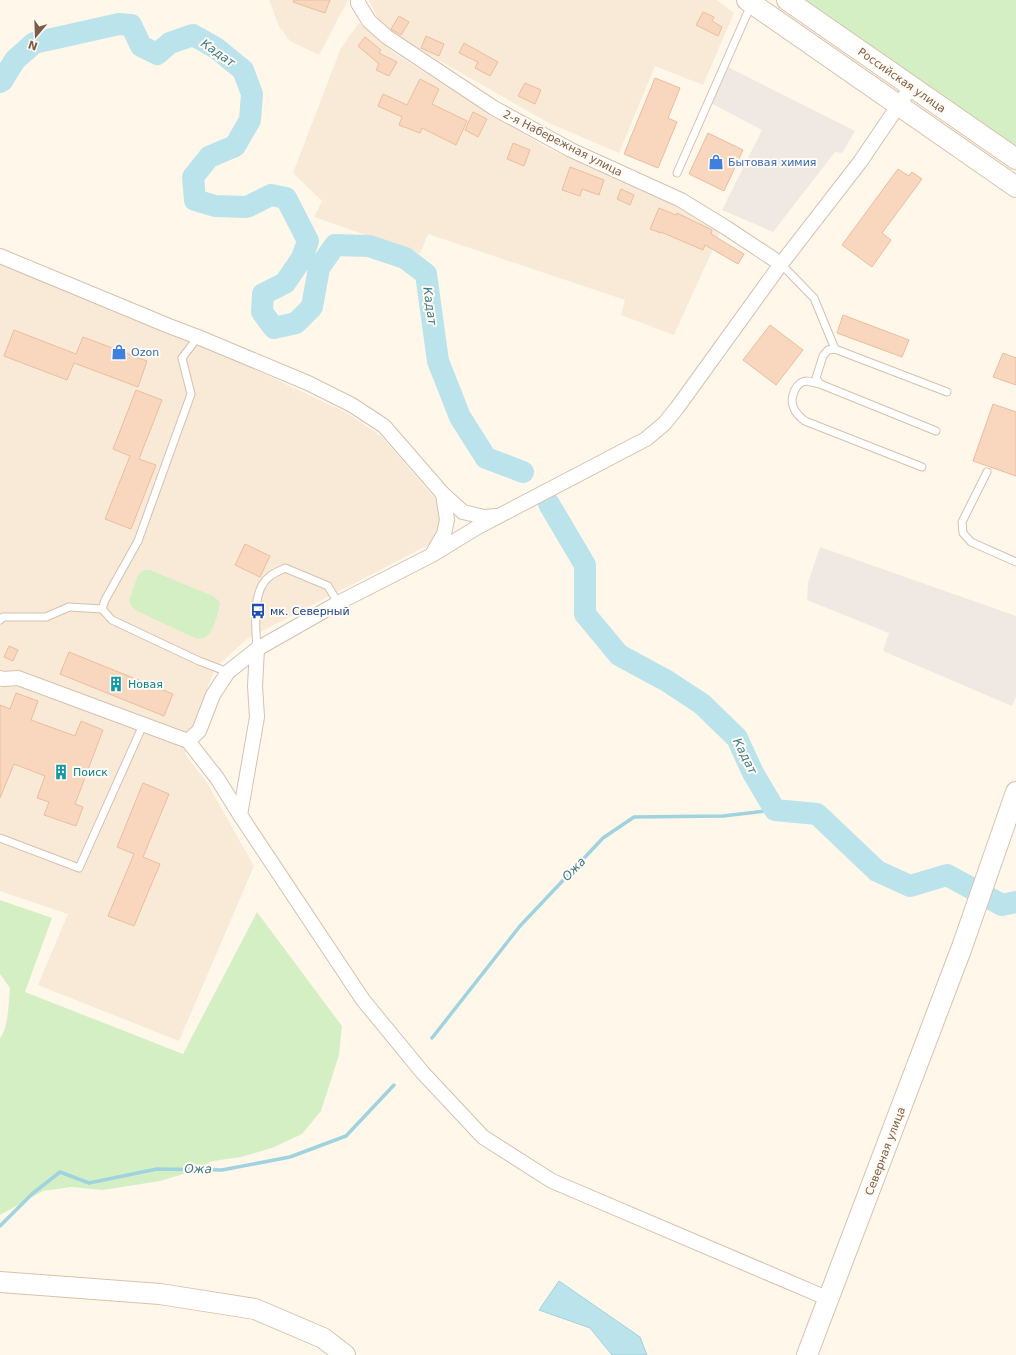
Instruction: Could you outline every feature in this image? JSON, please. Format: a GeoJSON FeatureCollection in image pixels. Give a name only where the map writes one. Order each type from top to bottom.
{"type":"FeatureCollection","features":[{"type":"Feature","properties":{"kind":"street","name":"Российская улица"},"geometry":{"type":"LineString","coordinates":[[788,0],[1016,159]]}},
{"type":"Feature","properties":{"kind":"street","name":"2-я Набережная улица"},"geometry":{"type":"LineString","coordinates":[[358,2],[369,21],[387,38],[494,108],[571,150],[682,200],[781,264]]}},
{"type":"Feature","properties":{"kind":"street"},"geometry":{"type":"LineString","coordinates":[[749,2],[1016,186]]}},
{"type":"Feature","properties":{"kind":"street"},"geometry":{"type":"LineString","coordinates":[[188,741],[199,730],[213,695],[228,672],[257,649],[338,603],[432,555],[500,516],[646,439],[664,424],[781,264],[860,162],[911,87]]}},
{"type":"Feature","properties":{"kind":"street"},"geometry":{"type":"LineString","coordinates":[[0,256],[308,383],[352,405],[384,426],[443,494],[463,512],[484,517],[500,516]]}},
{"type":"Feature","properties":{"kind":"street"},"geometry":{"type":"LineString","coordinates":[[432,555],[444,534],[447,520],[443,494]]}},
{"type":"Feature","properties":{"kind":"street"},"geometry":{"type":"LineString","coordinates":[[240,815],[257,717],[254,686],[257,649]]}},
{"type":"Feature","properties":{"kind":"street"},"geometry":{"type":"LineString","coordinates":[[0,678],[18,678],[188,741],[217,778],[363,1000],[423,1073],[483,1137],[552,1181],[829,1299]]}},
{"type":"Feature","properties":{"kind":"street","name":"Северная улица"},"geometry":{"type":"LineString","coordinates":[[807,1355],[962,947],[996,854],[1016,792]]}},
{"type":"Feature","properties":{"kind":"street"},"geometry":{"type":"LineString","coordinates":[[0,1282],[160,1294],[255,1309],[323,1338],[346,1355]]}},
{"type":"Feature","properties":{"kind":"lane"},"geometry":{"type":"LineString","coordinates":[[677,172],[749,2]]}},
{"type":"Feature","properties":{"kind":"lane"},"geometry":{"type":"LineString","coordinates":[[781,264],[814,298],[835,349]]}},
{"type":"Feature","properties":{"kind":"lane"},"geometry":{"type":"LineString","coordinates":[[102,609],[105,600],[138,541],[191,394],[182,358],[198,337]]}},
{"type":"Feature","properties":{"kind":"lane"},"geometry":{"type":"LineString","coordinates":[[820,384],[816,378],[823,356],[828,350],[835,349],[947,392]]}},
{"type":"Feature","properties":{"kind":"lane"},"geometry":{"type":"LineString","coordinates":[[922,467],[805,421],[798,416],[792,405],[794,391],[801,382],[807,381],[820,384],[936,431]]}},
{"type":"Feature","properties":{"kind":"lane"},"geometry":{"type":"LineString","coordinates":[[987,472],[962,522],[963,533],[971,542],[1016,562]]}},
{"type":"Feature","properties":{"kind":"lane"},"geometry":{"type":"LineString","coordinates":[[257,649],[256,601],[260,588],[268,577],[285,568],[328,586],[338,603]]}},
{"type":"Feature","properties":{"kind":"lane"},"geometry":{"type":"LineString","coordinates":[[0,620],[3,617],[46,616],[69,607],[102,609],[112,620],[199,661],[228,672]]}},
{"type":"Feature","properties":{"kind":"lane"},"geometry":{"type":"LineString","coordinates":[[0,838],[79,868],[143,725]]}},
{"type":"Feature","properties":{"kind":"shaded area"},"geometry":{"type":"Polygon","coordinates":[[[269,0],[348,0],[319,55],[290,41],[279,26],[269,0]]]}},
{"type":"Feature","properties":{"kind":"shaded area"},"geometry":{"type":"Polygon","coordinates":[[[369,0],[717,0],[734,13],[703,85],[655,66],[619,153],[549,123],[382,28],[369,0]]]}},
{"type":"Feature","properties":{"kind":"shaded area"},"geometry":{"type":"Polygon","coordinates":[[[359,23],[393,52],[479,107],[549,149],[658,197],[721,231],[674,335],[621,315],[625,300],[428,234],[420,254],[314,217],[322,201],[293,173],[341,48],[359,23]]]}},
{"type":"Feature","properties":{"kind":"shaded area"},"geometry":{"type":"Polygon","coordinates":[[[724,65],[855,131],[842,153],[835,152],[773,232],[722,210],[762,130],[707,101],[724,65]]]}},
{"type":"Feature","properties":{"kind":"shaded area"},"geometry":{"type":"Polygon","coordinates":[[[0,265],[199,343],[347,413],[381,436],[439,503],[440,525],[430,544],[247,639],[215,668],[192,730],[185,754],[207,783],[254,866],[179,1041],[38,985],[68,914],[0,891],[0,265]]]}},
{"type":"Feature","properties":{"kind":"shaded area"},"geometry":{"type":"Polygon","coordinates":[[[820,547],[1016,616],[1016,697],[1012,706],[883,651],[889,633],[807,600],[808,583],[820,547]]]}},
{"type":"Feature","properties":{"kind":"green space"},"geometry":{"type":"Polygon","coordinates":[[[805,0],[1016,0],[1016,148],[805,0]]]}},
{"type":"Feature","properties":{"kind":"green space"},"geometry":{"type":"Polygon","coordinates":[[[144,570],[150,570],[213,596],[220,602],[215,623],[208,635],[204,638],[197,639],[137,611],[131,606],[129,600],[138,575],[144,570]]]}},
{"type":"Feature","properties":{"kind":"green space"},"geometry":{"type":"Polygon","coordinates":[[[0,900],[52,918],[25,992],[183,1054],[257,912],[342,1026],[339,1055],[321,1111],[302,1134],[272,1148],[241,1157],[213,1161],[187,1173],[160,1181],[103,1190],[71,1187],[43,1191],[0,1215],[0,1038],[5,1028],[9,1007],[10,988],[0,974],[0,900]]]}},
{"type":"Feature","properties":{"kind":"water"},"geometry":{"type":"Polygon","coordinates":[[[559,1281],[640,1337],[647,1355],[612,1355],[590,1328],[539,1310],[559,1281]]]}},
{"type":"Feature","properties":{"kind":"building"},"geometry":{"type":"Polygon","coordinates":[[[294,0],[330,0],[325,13],[293,2],[294,0]]]}},
{"type":"Feature","properties":{"kind":"building"},"geometry":{"type":"Polygon","coordinates":[[[703,12],[714,17],[712,21],[722,27],[718,36],[696,25],[703,12]]]}},
{"type":"Feature","properties":{"kind":"building"},"geometry":{"type":"Polygon","coordinates":[[[399,16],[409,22],[401,35],[391,29],[399,16]]]}},
{"type":"Feature","properties":{"kind":"building"},"geometry":{"type":"Polygon","coordinates":[[[426,36],[444,44],[439,56],[421,48],[426,36]]]}},
{"type":"Feature","properties":{"kind":"building"},"geometry":{"type":"Polygon","coordinates":[[[365,37],[381,50],[379,53],[397,62],[389,76],[376,70],[379,64],[358,46],[365,37]]]}},
{"type":"Feature","properties":{"kind":"building"},"geometry":{"type":"Polygon","coordinates":[[[464,43],[498,62],[490,76],[475,68],[478,62],[459,53],[464,43]]]}},
{"type":"Feature","properties":{"kind":"building"},"geometry":{"type":"Polygon","coordinates":[[[655,78],[680,88],[668,118],[677,122],[658,168],[624,154],[655,78]]]}},
{"type":"Feature","properties":{"kind":"building"},"geometry":{"type":"Polygon","coordinates":[[[420,79],[439,89],[432,104],[467,121],[456,145],[422,128],[420,133],[399,125],[402,117],[378,106],[383,94],[407,105],[420,79]]]}},
{"type":"Feature","properties":{"kind":"building"},"geometry":{"type":"Polygon","coordinates":[[[525,83],[541,90],[535,104],[518,96],[525,83]]]}},
{"type":"Feature","properties":{"kind":"building"},"geometry":{"type":"Polygon","coordinates":[[[473,112],[487,119],[478,137],[465,130],[473,112]]]}},
{"type":"Feature","properties":{"kind":"building","name":"Бытовая химия"},"geometry":{"type":"Polygon","coordinates":[[[708,133],[743,150],[724,191],[689,174],[708,133]]]}},
{"type":"Feature","properties":{"kind":"building"},"geometry":{"type":"Polygon","coordinates":[[[513,143],[530,150],[524,166],[507,159],[513,143]]]}},
{"type":"Feature","properties":{"kind":"building"},"geometry":{"type":"Polygon","coordinates":[[[570,167],[604,180],[599,195],[582,189],[580,196],[562,190],[570,167]]]}},
{"type":"Feature","properties":{"kind":"building"},"geometry":{"type":"Polygon","coordinates":[[[898,169],[909,176],[912,172],[922,179],[882,233],[891,240],[872,267],[842,245],[898,169]]]}},
{"type":"Feature","properties":{"kind":"building"},"geometry":{"type":"Polygon","coordinates":[[[621,189],[634,195],[630,205],[617,199],[621,189]]]}},
{"type":"Feature","properties":{"kind":"building"},"geometry":{"type":"Polygon","coordinates":[[[659,208],[676,215],[677,213],[712,230],[711,234],[744,254],[738,264],[705,245],[703,250],[661,232],[650,229],[659,208]]]}},
{"type":"Feature","properties":{"kind":"building"},"geometry":{"type":"Polygon","coordinates":[[[843,315],[909,340],[902,357],[837,333],[843,315]]]}},
{"type":"Feature","properties":{"kind":"building"},"geometry":{"type":"Polygon","coordinates":[[[770,325],[803,350],[776,385],[743,360],[770,325]]]}},
{"type":"Feature","properties":{"kind":"building"},"geometry":{"type":"Polygon","coordinates":[[[14,330],[76,354],[83,337],[147,361],[138,387],[74,363],[67,380],[4,356],[14,330]]]}},
{"type":"Feature","properties":{"kind":"building"},"geometry":{"type":"Polygon","coordinates":[[[1003,353],[1016,358],[1016,385],[993,377],[1003,353]]]}},
{"type":"Feature","properties":{"kind":"building"},"geometry":{"type":"Polygon","coordinates":[[[136,390],[162,400],[139,459],[156,465],[131,529],[105,519],[130,456],[113,449],[136,390]]]}},
{"type":"Feature","properties":{"kind":"building"},"geometry":{"type":"Polygon","coordinates":[[[993,404],[1016,412],[1016,476],[973,461],[993,404]]]}},
{"type":"Feature","properties":{"kind":"building"},"geometry":{"type":"Polygon","coordinates":[[[245,544],[270,556],[260,577],[235,565],[245,544]]]}},
{"type":"Feature","properties":{"kind":"building"},"geometry":{"type":"Polygon","coordinates":[[[9,646],[18,650],[13,661],[4,657],[9,646]]]}},
{"type":"Feature","properties":{"kind":"building","name":"Новая"},"geometry":{"type":"Polygon","coordinates":[[[69,652],[173,694],[164,716],[60,674],[69,652]]]}},
{"type":"Feature","properties":{"kind":"building","name":"Поиск"},"geometry":{"type":"Polygon","coordinates":[[[16,693],[38,701],[31,720],[75,736],[81,721],[103,730],[75,804],[83,807],[76,826],[44,815],[49,802],[37,798],[45,776],[14,764],[0,798],[0,705],[10,709],[16,693]]]}},
{"type":"Feature","properties":{"kind":"building"},"geometry":{"type":"Polygon","coordinates":[[[143,783],[169,794],[143,857],[160,864],[134,926],[108,916],[134,854],[117,847],[143,783]]]}},
{"type":"Feature","properties":{"kind":"waterway","name":"Кадат"},"geometry":{"type":"LineString","coordinates":[[0,82],[15,60],[34,43],[119,24],[131,25],[141,46],[157,54],[170,43],[193,35],[216,48],[243,70],[252,94],[250,120],[235,146],[209,157],[193,177],[195,200],[215,206],[247,207],[271,195],[286,198],[308,241],[302,258],[285,283],[263,294],[262,312],[274,328],[296,323],[312,307],[319,268],[335,245],[369,246],[405,258],[426,274],[438,361],[460,417],[486,458],[523,472]]}},
{"type":"Feature","properties":{"kind":"waterway","name":"Кадат"},"geometry":{"type":"LineString","coordinates":[[549,504],[585,565],[585,614],[619,655],[667,681],[702,704],[737,738],[753,773],[775,810],[817,814],[877,871],[910,886],[947,875],[1002,905],[1016,902]]}},
{"type":"Feature","properties":{"kind":"waterway","name":"Ожа"},"geometry":{"type":"LineString","coordinates":[[432,1038],[520,926],[603,838],[634,817],[723,816],[775,810]]}},
{"type":"Feature","properties":{"kind":"waterway","name":"Ожа"},"geometry":{"type":"LineString","coordinates":[[0,1226],[32,1194],[60,1172],[89,1183],[157,1169],[222,1170],[290,1157],[346,1136],[394,1085]]}},
{"type":"Feature","properties":{"kind":"place","name":"Бытовая химия"},"geometry":{"type":"Point","coordinates":[716,162]}},
{"type":"Feature","properties":{"kind":"place","name":"Ozon"},"geometry":{"type":"Point","coordinates":[119,352]}},
{"type":"Feature","properties":{"kind":"place","name":"мк. Северный"},"geometry":{"type":"Point","coordinates":[258,611]}},
{"type":"Feature","properties":{"kind":"place","name":"Новая"},"geometry":{"type":"Point","coordinates":[116,684]}},
{"type":"Feature","properties":{"kind":"place","name":"Поиск"},"geometry":{"type":"Point","coordinates":[61,772]}}]}
